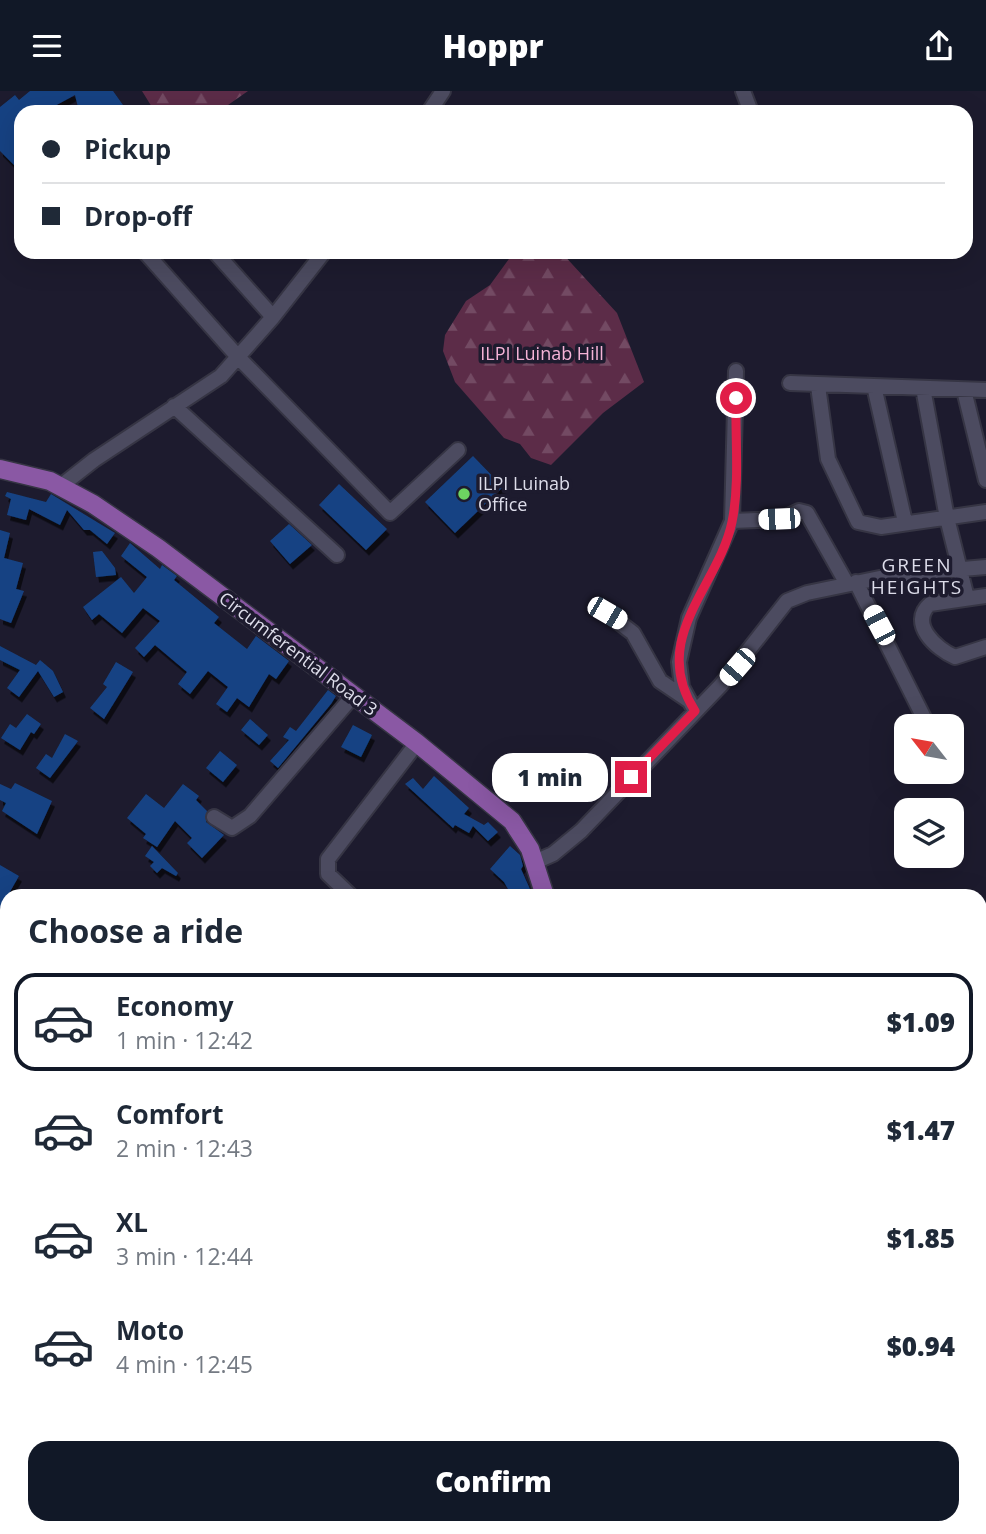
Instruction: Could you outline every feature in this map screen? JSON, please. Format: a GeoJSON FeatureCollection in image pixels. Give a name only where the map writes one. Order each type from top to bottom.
{"type":"FeatureCollection","features":[{"type":"Feature","properties":{"kind":"main road","name":"Circumferential Road 3"},"geometry":{"type":"LineString","coordinates":[[0,468],[61,486],[158,548],[417,743],[512,821],[534,862],[543,889]]}},
{"type":"Feature","properties":{"kind":"street"},"geometry":{"type":"LineString","coordinates":[[151,259],[239,358],[390,513],[458,450]]}},
{"type":"Feature","properties":{"kind":"street"},"geometry":{"type":"LineString","coordinates":[[221,259],[273,317]]}},
{"type":"Feature","properties":{"kind":"street"},"geometry":{"type":"LineString","coordinates":[[61,486],[204,389],[239,358],[319,259]]}},
{"type":"Feature","properties":{"kind":"street"},"geometry":{"type":"LineString","coordinates":[[692,706],[680,672],[685,632],[732,521],[736,371]]}},
{"type":"Feature","properties":{"kind":"street"},"geometry":{"type":"LineString","coordinates":[[790,383],[986,390]]}},
{"type":"Feature","properties":{"kind":"street"},"geometry":{"type":"LineString","coordinates":[[818,386],[828,459],[852,514],[868,526],[986,512]]}},
{"type":"Feature","properties":{"kind":"street"},"geometry":{"type":"LineString","coordinates":[[874,386],[905,522]]}},
{"type":"Feature","properties":{"kind":"street"},"geometry":{"type":"LineString","coordinates":[[923,388],[947,518],[967,598]]}},
{"type":"Feature","properties":{"kind":"street"},"geometry":{"type":"LineString","coordinates":[[964,390],[986,480]]}},
{"type":"Feature","properties":{"kind":"street"},"geometry":{"type":"LineString","coordinates":[[174,407],[337,555]]}},
{"type":"Feature","properties":{"kind":"street"},"geometry":{"type":"LineString","coordinates":[[732,521],[782,519],[800,511],[807,513],[851,583],[922,714]]}},
{"type":"Feature","properties":{"kind":"street"},"geometry":{"type":"LineString","coordinates":[[534,862],[553,854],[581,831],[692,706],[753,649],[787,601],[795,596],[894,575],[986,567]]}},
{"type":"Feature","properties":{"kind":"street"},"geometry":{"type":"LineString","coordinates":[[986,596],[930,604],[921,615],[921,623],[933,642],[955,657],[986,647]]}},
{"type":"Feature","properties":{"kind":"street"},"geometry":{"type":"LineString","coordinates":[[607,613],[633,633],[660,681],[692,706]]}},
{"type":"Feature","properties":{"kind":"street"},"geometry":{"type":"LineString","coordinates":[[214,817],[232,828],[250,816],[354,696]]}},
{"type":"Feature","properties":{"kind":"street"},"geometry":{"type":"LineString","coordinates":[[344,889],[328,874],[328,859],[417,743]]}},
{"type":"Feature","properties":{"kind":"green space"},"geometry":{"type":"Polygon","coordinates":[[[142,91],[248,91],[228,105],[151,105],[142,91]]]}},
{"type":"Feature","properties":{"kind":"green space","name":"ILPI Luinab Hill"},"geometry":{"type":"Polygon","coordinates":[[[509,259],[567,259],[617,313],[644,382],[603,413],[551,465],[531,458],[520,444],[504,438],[455,382],[443,351],[445,335],[466,301],[490,285],[509,259]]]}},
{"type":"Feature","properties":{"kind":"building"},"geometry":{"type":"Polygon","coordinates":[[[30,91],[113,91],[123,105],[78,105],[75,95],[57,105],[14,105],[14,165],[0,151],[0,107],[15,95],[19,100],[30,91]]]}},
{"type":"Feature","properties":{"kind":"building","name":"ILPI Luinab Office"},"geometry":{"type":"Polygon","coordinates":[[[473,456],[503,487],[455,533],[425,502],[473,456]]]}},
{"type":"Feature","properties":{"kind":"building"},"geometry":{"type":"Polygon","coordinates":[[[339,484],[387,529],[366,550],[319,505],[339,484]]]}},
{"type":"Feature","properties":{"kind":"building"},"geometry":{"type":"Polygon","coordinates":[[[7,492],[46,502],[51,494],[115,533],[107,544],[90,530],[84,530],[67,510],[60,525],[29,509],[26,520],[7,515],[11,499],[5,496],[7,492]]]}},
{"type":"Feature","properties":{"kind":"building"},"geometry":{"type":"Polygon","coordinates":[[[289,524],[312,545],[290,564],[270,541],[289,524]]]}},
{"type":"Feature","properties":{"kind":"building"},"geometry":{"type":"Polygon","coordinates":[[[0,530],[10,533],[4,558],[23,563],[16,589],[24,591],[11,623],[0,619],[0,530]]]}},
{"type":"Feature","properties":{"kind":"building"},"geometry":{"type":"Polygon","coordinates":[[[130,543],[160,569],[162,565],[177,576],[174,580],[219,617],[214,623],[247,649],[256,636],[289,661],[276,679],[269,674],[249,707],[237,698],[227,712],[216,704],[228,687],[208,671],[190,694],[178,684],[187,672],[155,645],[144,657],[135,648],[160,621],[143,608],[122,633],[99,614],[92,620],[83,607],[121,577],[134,593],[147,577],[121,556],[130,543]]]}},
{"type":"Feature","properties":{"kind":"building"},"geometry":{"type":"Polygon","coordinates":[[[102,551],[115,568],[116,575],[96,577],[93,552],[102,551]]]}},
{"type":"Feature","properties":{"kind":"building"},"geometry":{"type":"Polygon","coordinates":[[[0,646],[36,665],[40,660],[53,671],[63,692],[54,697],[38,671],[19,697],[7,688],[20,670],[0,660],[0,646]]]}},
{"type":"Feature","properties":{"kind":"building"},"geometry":{"type":"Polygon","coordinates":[[[116,662],[133,672],[104,719],[90,708],[107,687],[103,684],[116,662]]]}},
{"type":"Feature","properties":{"kind":"building"},"geometry":{"type":"Polygon","coordinates":[[[328,690],[336,696],[331,704],[278,768],[270,761],[289,740],[283,737],[290,727],[296,731],[328,690]]]}},
{"type":"Feature","properties":{"kind":"building"},"geometry":{"type":"Polygon","coordinates":[[[27,714],[41,724],[34,734],[31,732],[20,750],[1,738],[10,724],[16,728],[27,714]]]}},
{"type":"Feature","properties":{"kind":"building"},"geometry":{"type":"Polygon","coordinates":[[[250,719],[268,735],[259,745],[241,730],[250,719]]]}},
{"type":"Feature","properties":{"kind":"building"},"geometry":{"type":"Polygon","coordinates":[[[353,725],[372,735],[361,757],[341,747],[353,725]]]}},
{"type":"Feature","properties":{"kind":"building"},"geometry":{"type":"Polygon","coordinates":[[[65,734],[78,741],[50,778],[36,768],[46,754],[52,758],[65,734]]]}},
{"type":"Feature","properties":{"kind":"building"},"geometry":{"type":"Polygon","coordinates":[[[220,751],[237,765],[223,782],[206,768],[220,751]]]}},
{"type":"Feature","properties":{"kind":"building"},"geometry":{"type":"Polygon","coordinates":[[[434,776],[469,808],[464,814],[484,825],[488,822],[498,832],[488,841],[473,826],[469,833],[455,825],[453,828],[405,784],[413,778],[423,789],[434,776]]]}},
{"type":"Feature","properties":{"kind":"building"},"geometry":{"type":"Polygon","coordinates":[[[15,783],[52,801],[37,834],[2,811],[6,803],[0,800],[0,784],[11,789],[15,783]]]}},
{"type":"Feature","properties":{"kind":"building"},"geometry":{"type":"Polygon","coordinates":[[[183,784],[199,796],[196,800],[207,811],[206,822],[224,835],[202,858],[187,843],[192,838],[175,821],[157,847],[143,838],[146,834],[127,818],[146,794],[164,808],[183,784]]]}},
{"type":"Feature","properties":{"kind":"building"},"geometry":{"type":"Polygon","coordinates":[[[152,846],[178,873],[176,876],[162,868],[157,873],[150,866],[154,862],[145,856],[152,846]]]}},
{"type":"Feature","properties":{"kind":"building"},"geometry":{"type":"Polygon","coordinates":[[[510,846],[520,855],[523,866],[521,869],[530,889],[508,889],[490,869],[510,846]]]}},
{"type":"Feature","properties":{"kind":"building"},"geometry":{"type":"Polygon","coordinates":[[[0,865],[19,876],[12,889],[0,889],[0,865]]]}},
{"type":"Feature","properties":{"kind":"place","name":"ILPI Luinab Office"},"geometry":{"type":"Point","coordinates":[464,494]}},
{"type":"Feature","properties":{"kind":"district","name":"GREEN HEIGHTS"},"geometry":{"type":"Point","coordinates":[917,576]}},
{"type":"Feature","properties":{"kind":"route"},"geometry":{"type":"LineString","coordinates":[[631,777],[695,711],[682,687],[680,662],[689,618],[730,531],[734,507],[736,398]]}}]}
